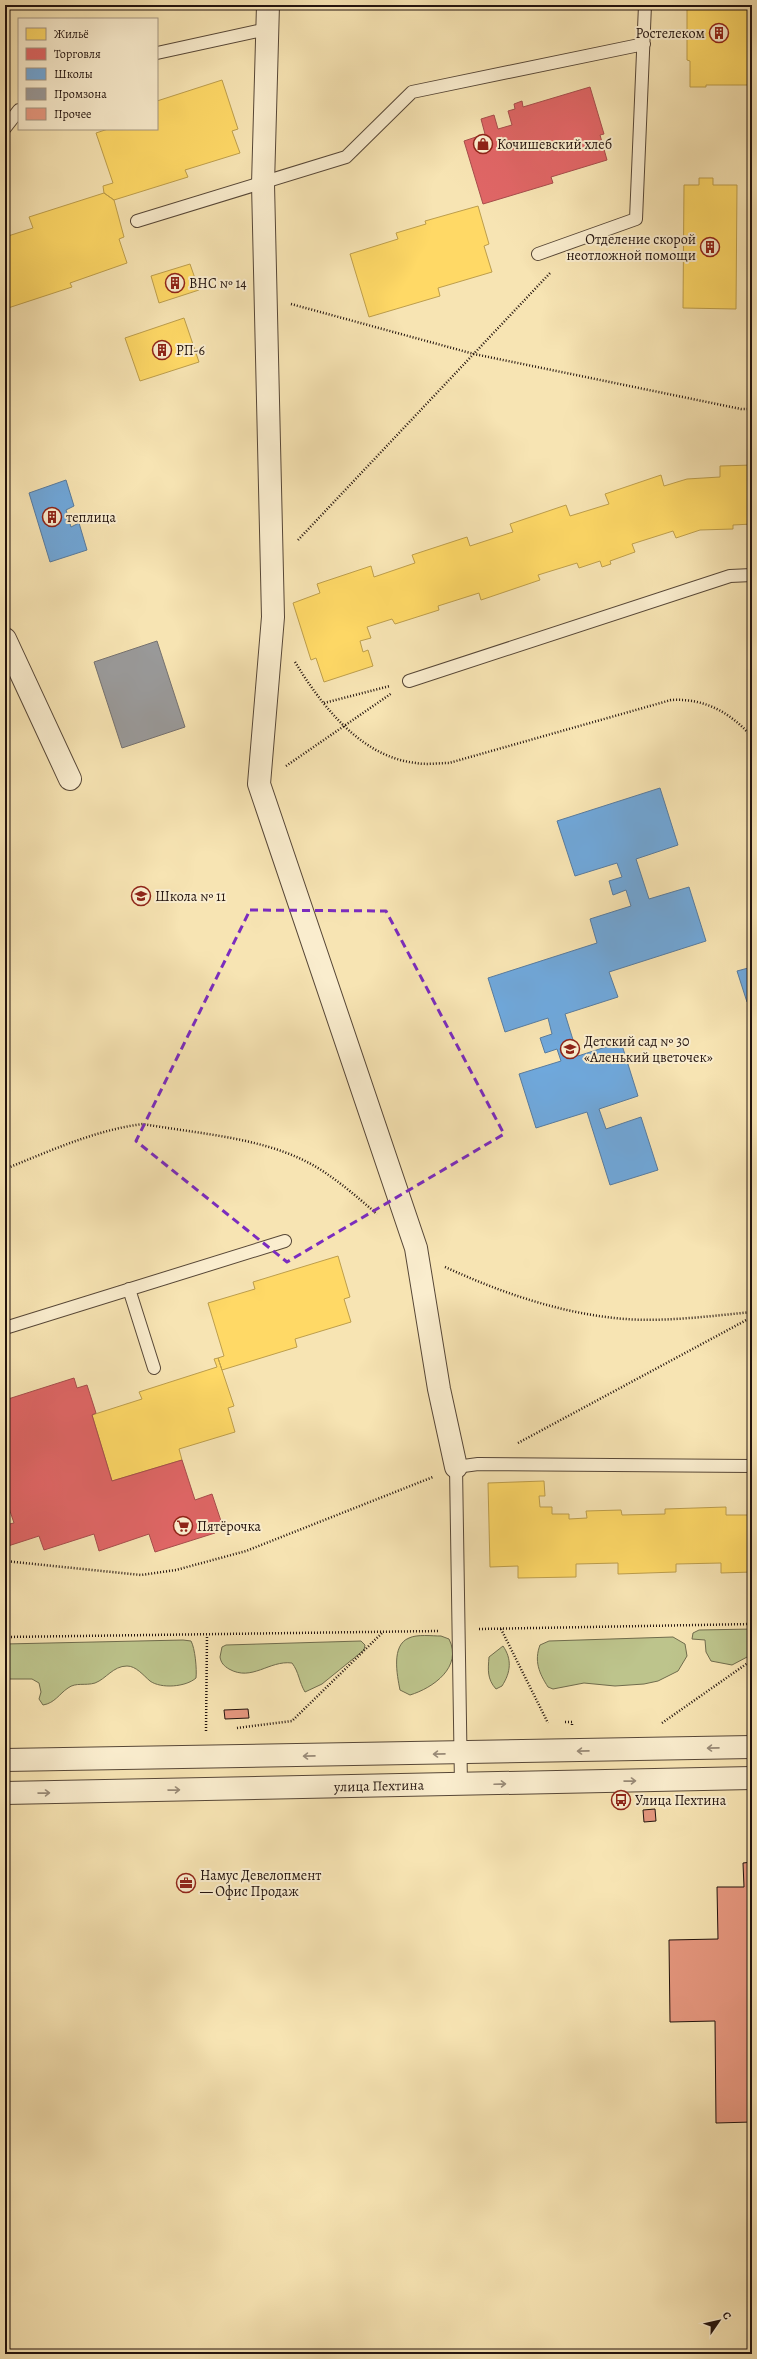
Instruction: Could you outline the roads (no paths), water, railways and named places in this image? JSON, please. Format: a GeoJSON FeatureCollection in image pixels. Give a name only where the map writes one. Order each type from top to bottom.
{"type":"FeatureCollection","features":[{"type":"Feature","properties":{"kind":"street"},"geometry":{"type":"LineString","coordinates":[[268,5],[263,184],[273,617],[259,784],[416,1248],[439,1389],[456,1473]]}},
{"type":"Feature","properties":{"kind":"street"},"geometry":{"type":"LineString","coordinates":[[5,639],[70,779]]}},
{"type":"Feature","properties":{"kind":"street"},"geometry":{"type":"LineString","coordinates":[[5,1760],[752,1747]]}},
{"type":"Feature","properties":{"kind":"street","name":"улица Пехтина"},"geometry":{"type":"LineString","coordinates":[[5,1793],[752,1778]]}},
{"type":"Feature","properties":{"kind":"lane"},"geometry":{"type":"LineString","coordinates":[[538,254],[636,219],[645,5]]}},
{"type":"Feature","properties":{"kind":"lane"},"geometry":{"type":"LineString","coordinates":[[158,52],[267,29]]}},
{"type":"Feature","properties":{"kind":"lane"},"geometry":{"type":"LineString","coordinates":[[137,221],[346,158],[412,92],[644,44]]}},
{"type":"Feature","properties":{"kind":"lane"},"geometry":{"type":"LineString","coordinates":[[5,128],[18,111]]}},
{"type":"Feature","properties":{"kind":"lane"},"geometry":{"type":"LineString","coordinates":[[409,681],[730,576],[752,575]]}},
{"type":"Feature","properties":{"kind":"lane"},"geometry":{"type":"LineString","coordinates":[[5,1328],[285,1241]]}},
{"type":"Feature","properties":{"kind":"lane"},"geometry":{"type":"LineString","coordinates":[[129,1289],[154,1368]]}},
{"type":"Feature","properties":{"kind":"lane"},"geometry":{"type":"LineString","coordinates":[[461,1785],[456,1473],[478,1464],[752,1466]]}},
{"type":"Feature","properties":{"kind":"place","name":"Ростелеком"},"geometry":{"type":"Point","coordinates":[719,33]}},
{"type":"Feature","properties":{"kind":"place","name":"Кочишевский хлеб"},"geometry":{"type":"Point","coordinates":[483,144]}},
{"type":"Feature","properties":{"kind":"place","name":"Отделение скорой неотложной помощи"},"geometry":{"type":"Point","coordinates":[710,247]}},
{"type":"Feature","properties":{"kind":"place","name":"ВНС № 14"},"geometry":{"type":"Point","coordinates":[175,283]}},
{"type":"Feature","properties":{"kind":"place","name":"РП-6"},"geometry":{"type":"Point","coordinates":[162,350]}},
{"type":"Feature","properties":{"kind":"place","name":"теплица"},"geometry":{"type":"Point","coordinates":[52,517]}},
{"type":"Feature","properties":{"kind":"place","name":"Школа № 11"},"geometry":{"type":"Point","coordinates":[141,896]}},
{"type":"Feature","properties":{"kind":"place","name":"Детский сад № 30 «Аленький цветочек»"},"geometry":{"type":"Point","coordinates":[570,1049]}},
{"type":"Feature","properties":{"kind":"place","name":"Пятёрочка"},"geometry":{"type":"Point","coordinates":[183,1526]}},
{"type":"Feature","properties":{"kind":"place","name":"Улица Пехтина"},"geometry":{"type":"Point","coordinates":[621,1800]}},
{"type":"Feature","properties":{"kind":"place","name":"Намус Девелопмент — Офис Продаж"},"geometry":{"type":"Point","coordinates":[186,1883]}}]}
